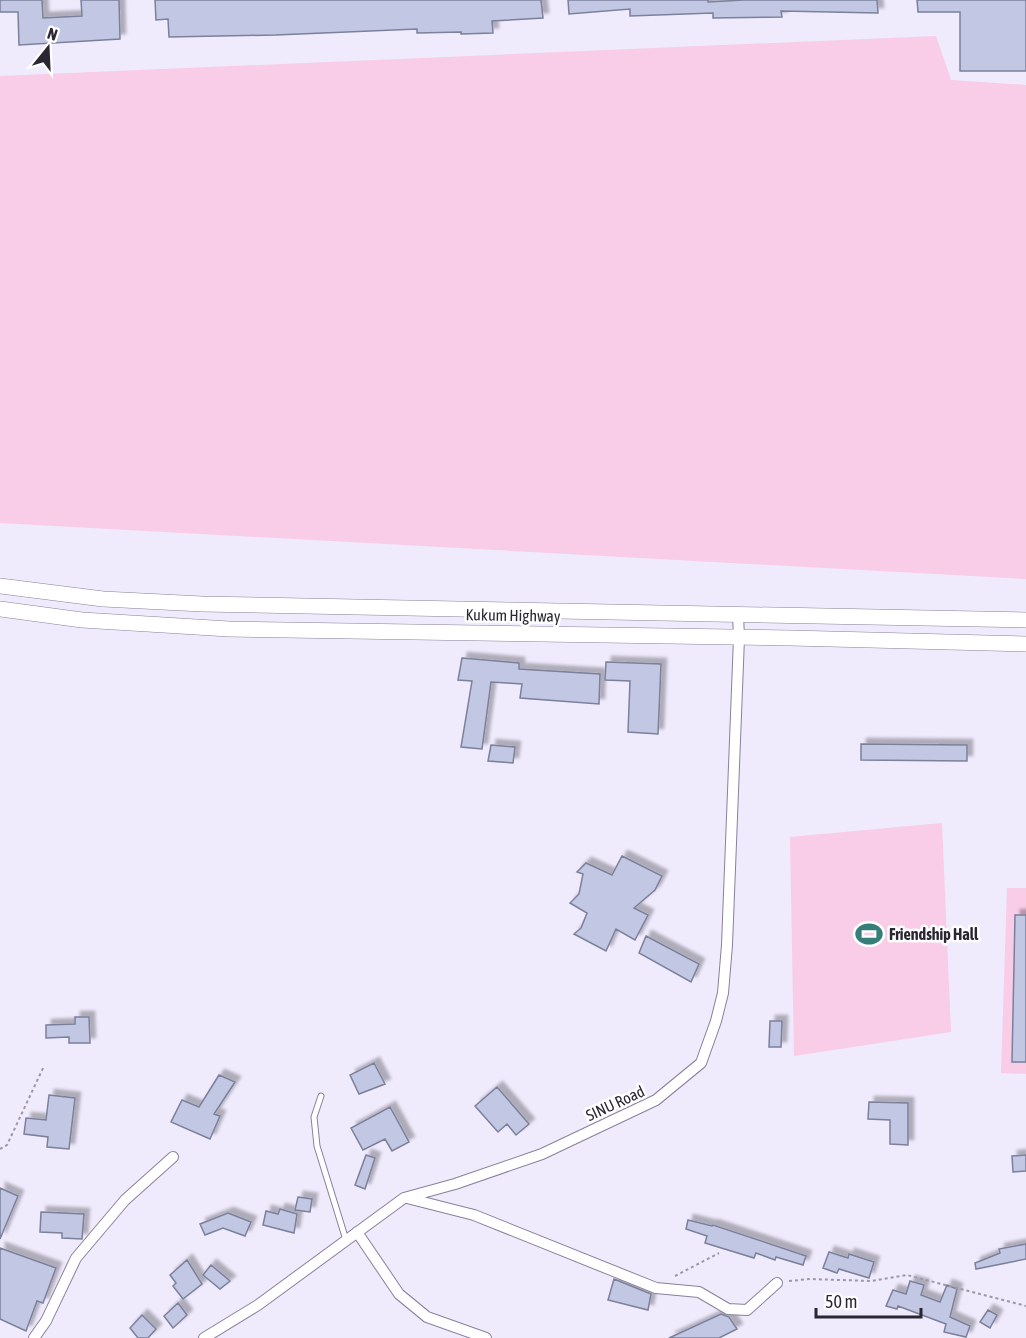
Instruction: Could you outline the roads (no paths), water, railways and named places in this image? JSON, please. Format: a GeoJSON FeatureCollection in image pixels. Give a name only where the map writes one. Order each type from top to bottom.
{"type":"FeatureCollection","features":[{"type":"Feature","properties":{"kind":"main road","name":"Kukum Highway"},"geometry":{"type":"LineString","coordinates":[[0,586],[131,601],[1026,620]]}},
{"type":"Feature","properties":{"kind":"main road","name":"Kukum Highway"},"geometry":{"type":"LineString","coordinates":[[0,609],[91,620],[229,629],[1026,644]]}},
{"type":"Feature","properties":{"kind":"street","name":"SINU Road"},"geometry":{"type":"LineString","coordinates":[[204,1338],[258,1305],[404,1198],[454,1184],[542,1154],[656,1100],[702,1063],[723,993],[728,945],[738,614]]}},
{"type":"Feature","properties":{"kind":"street"},"geometry":{"type":"LineString","coordinates":[[34,1338],[46,1321],[75,1258],[125,1200],[173,1157]]}},
{"type":"Feature","properties":{"kind":"street"},"geometry":{"type":"LineString","coordinates":[[404,1198],[474,1215],[654,1288],[699,1292],[728,1309],[747,1310],[777,1283]]}},
{"type":"Feature","properties":{"kind":"street"},"geometry":{"type":"LineString","coordinates":[[357,1232],[399,1294],[427,1317],[486,1338]]}},
{"type":"Feature","properties":{"kind":"lane"},"geometry":{"type":"LineString","coordinates":[[321,1096],[314,1117],[317,1146],[346,1240]]}},
{"type":"Feature","properties":{"kind":"place","name":"Friendship Hall"},"geometry":{"type":"Point","coordinates":[869,934]}}]}
